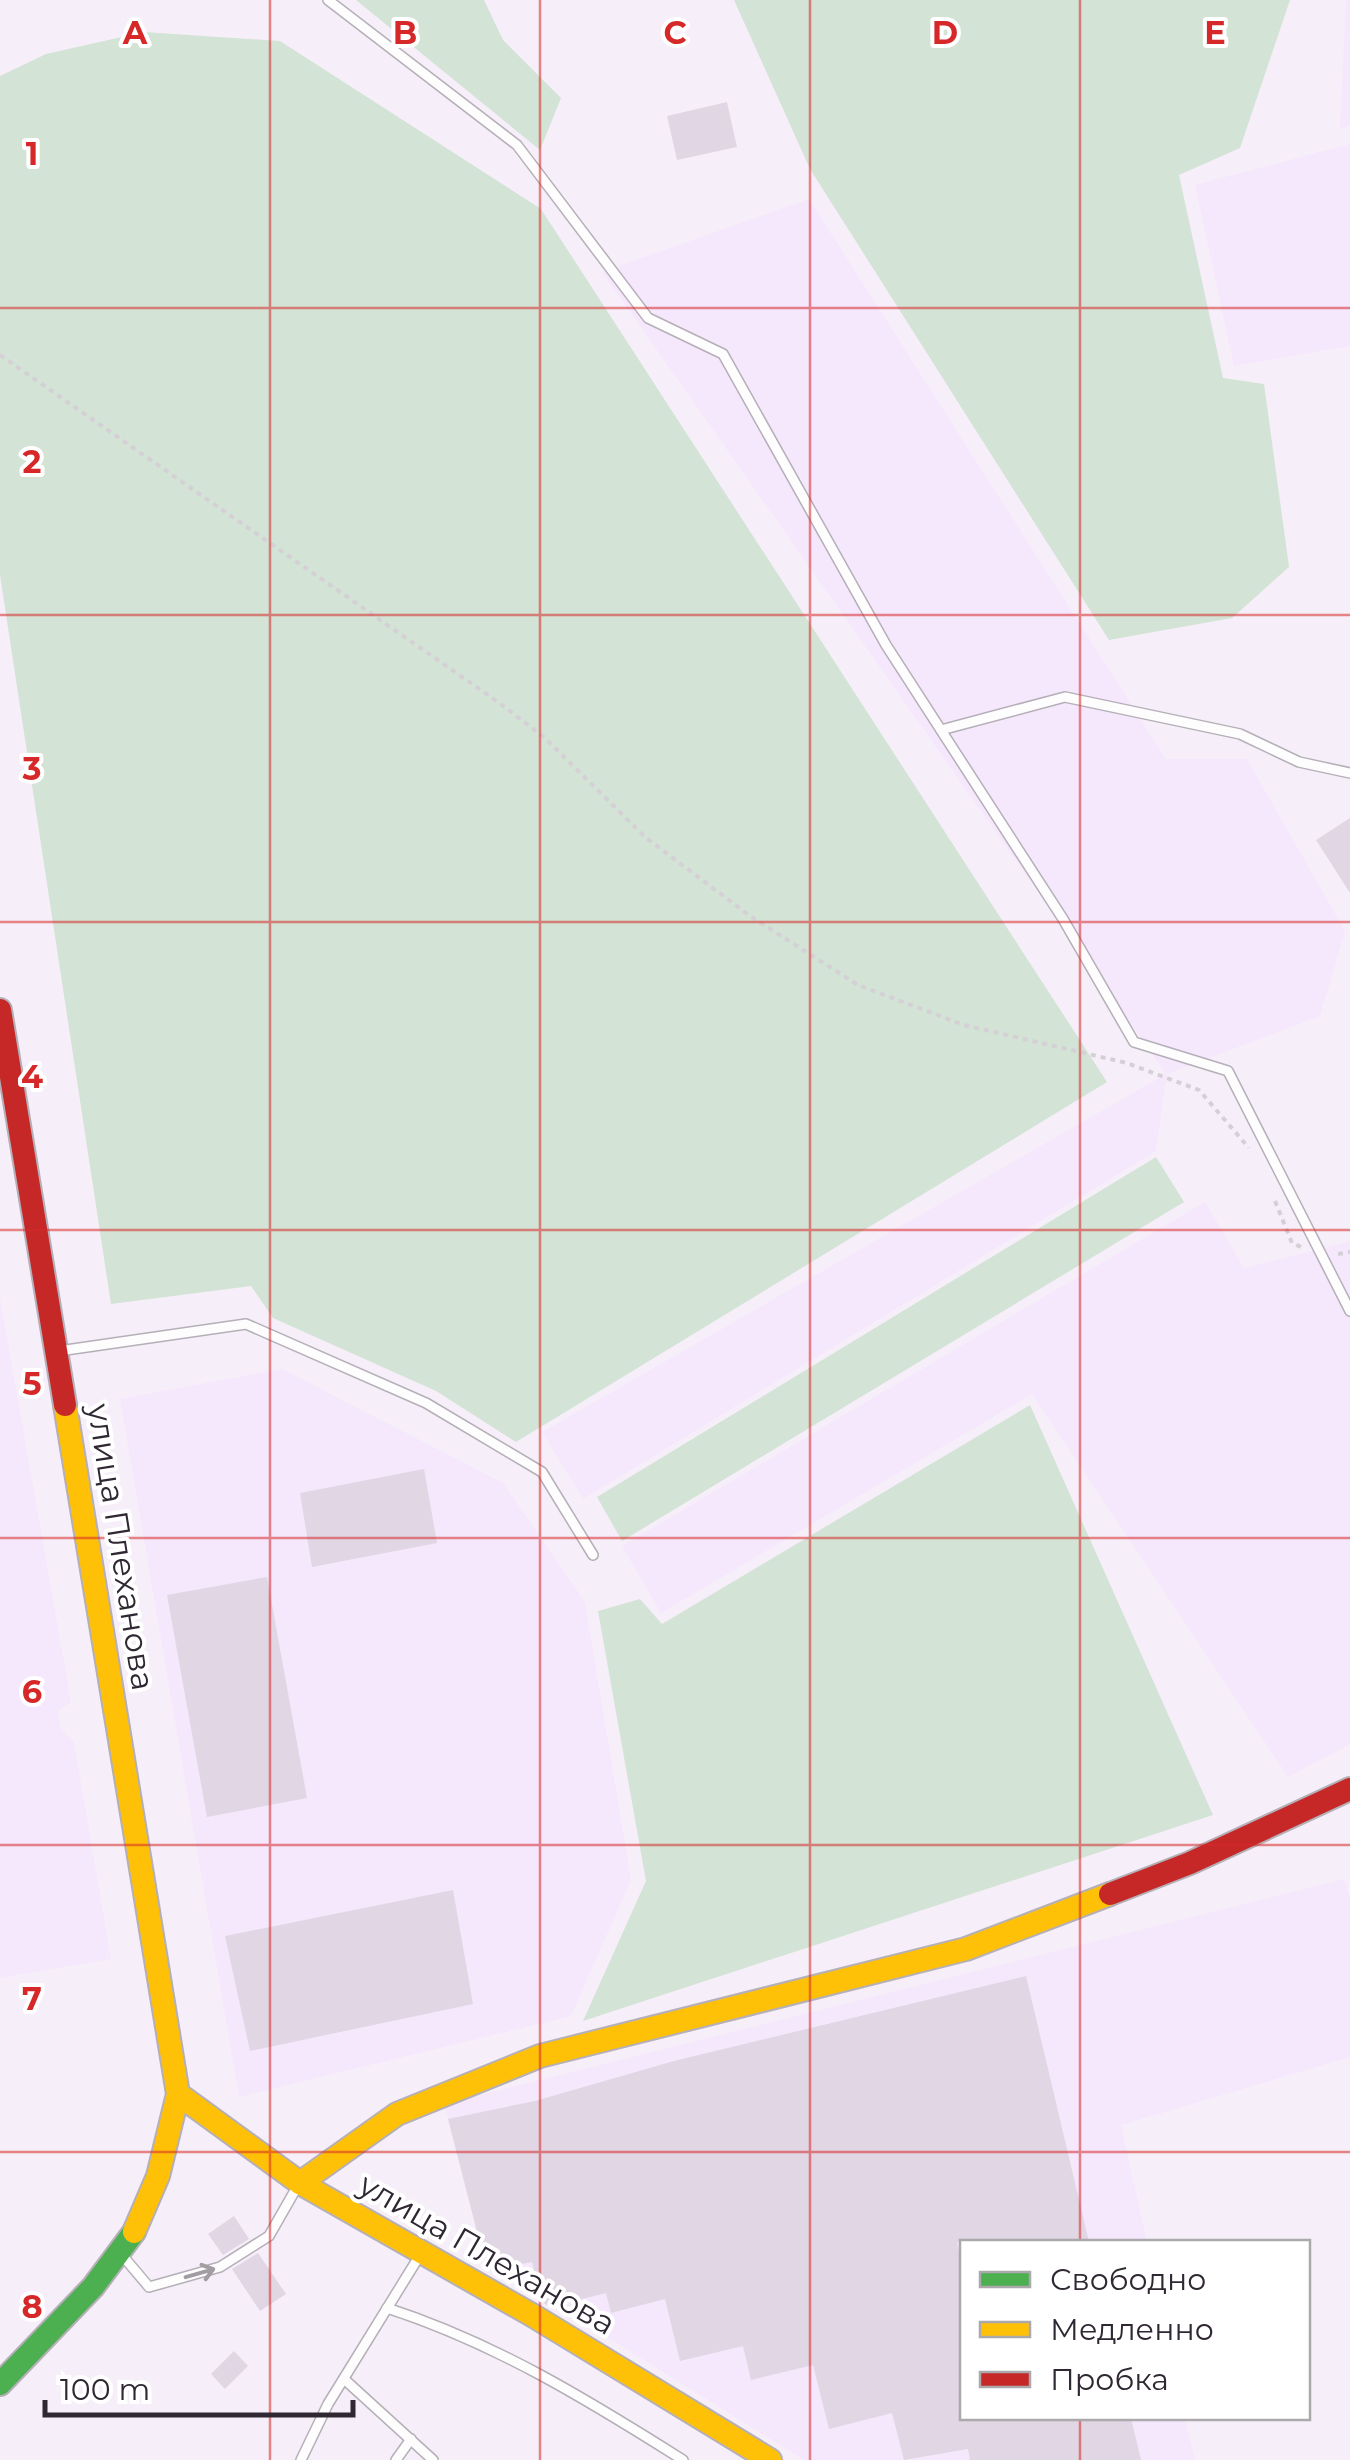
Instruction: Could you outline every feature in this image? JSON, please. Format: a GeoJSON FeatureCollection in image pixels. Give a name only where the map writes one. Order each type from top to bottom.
{"type":"FeatureCollection","features":[{"type":"Feature","properties":{"kind":"street","name":"улица Плеханова"},"geometry":{"type":"LineString","coordinates":[[0,1010],[178,2094],[163,2162],[148,2203],[121,2253],[0,2384]]}},
{"type":"Feature","properties":{"kind":"street"},"geometry":{"type":"LineString","coordinates":[[300,2183],[397,2114],[475,2080],[540,2056],[966,1948],[1190,1863],[1350,1789]]}},
{"type":"Feature","properties":{"kind":"street","name":"улица Плеханова"},"geometry":{"type":"LineString","coordinates":[[178,2094],[300,2183],[532,2315],[770,2460]]}},
{"type":"Feature","properties":{"kind":"lane"},"geometry":{"type":"LineString","coordinates":[[328,0],[517,145],[648,318],[722,354],[886,646],[1063,918],[1134,1042],[1228,1070],[1350,1310]]}},
{"type":"Feature","properties":{"kind":"lane"},"geometry":{"type":"LineString","coordinates":[[941,730],[1066,697],[1240,734],[1299,762],[1350,772]]}},
{"type":"Feature","properties":{"kind":"lane"},"geometry":{"type":"LineString","coordinates":[[56,1351],[246,1324],[426,1403],[542,1472],[593,1555]]}},
{"type":"Feature","properties":{"kind":"lane"},"geometry":{"type":"LineString","coordinates":[[121,2253],[150,2287],[220,2267],[269,2236],[300,2183]]}},
{"type":"Feature","properties":{"kind":"lane"},"geometry":{"type":"LineString","coordinates":[[302,2460],[344,2379],[421,2253]]}},
{"type":"Feature","properties":{"kind":"lane"},"geometry":{"type":"LineString","coordinates":[[388,2308],[456,2331],[490,2348],[590,2402],[683,2460]]}},
{"type":"Feature","properties":{"kind":"lane"},"geometry":{"type":"LineString","coordinates":[[344,2379],[434,2460]]}},
{"type":"Feature","properties":{"kind":"lane"},"geometry":{"type":"LineString","coordinates":[[396,2460],[411,2439]]}},
{"type":"Feature","properties":{"kind":"path"},"geometry":{"type":"LineString","coordinates":[[0,355],[498,702],[545,738],[645,837],[750,916],[843,975],[964,1025],[1127,1063],[1199,1090],[1254,1153]]}},
{"type":"Feature","properties":{"kind":"path"},"geometry":{"type":"LineString","coordinates":[[1269,1188],[1292,1243],[1321,1256],[1350,1252]]}},
{"type":"Feature","properties":{"kind":"shaded area"},"geometry":{"type":"Polygon","coordinates":[[[1346,0],[1350,0],[1350,126],[1340,129],[1346,0]]]}},
{"type":"Feature","properties":{"kind":"shaded area"},"geometry":{"type":"Polygon","coordinates":[[[1350,144],[1350,346],[1234,366],[1195,185],[1350,144]]]}},
{"type":"Feature","properties":{"kind":"shaded area"},"geometry":{"type":"Polygon","coordinates":[[[809,199],[1166,759],[1247,759],[1345,931],[1320,1016],[1167,1074],[1156,1151],[583,1499],[542,1432],[1166,1074],[602,272],[809,199]]]}},
{"type":"Feature","properties":{"kind":"shaded area"},"geometry":{"type":"Polygon","coordinates":[[[1205,1202],[1244,1268],[1350,1241],[1350,1744],[1288,1777],[1032,1394],[661,1613],[622,1546],[1205,1202]]]}},
{"type":"Feature","properties":{"kind":"shaded area"},"geometry":{"type":"Polygon","coordinates":[[[0,1298],[71,1702],[58,1711],[61,1729],[74,1742],[111,1959],[0,1978],[0,1298]]]}},
{"type":"Feature","properties":{"kind":"shaded area"},"geometry":{"type":"Polygon","coordinates":[[[282,1369],[503,1483],[585,1602],[631,1880],[571,2016],[239,2097],[120,1399],[282,1369]]]}},
{"type":"Feature","properties":{"kind":"shaded area"},"geometry":{"type":"Polygon","coordinates":[[[1344,1879],[1350,1897],[1350,2057],[1121,2125],[1147,2240],[960,2240],[960,2420],[1185,2420],[1195,2460],[804,2460],[488,2263],[444,2104],[1344,1879]]]}},
{"type":"Feature","properties":{"kind":"green space"},"geometry":{"type":"Polygon","coordinates":[[[356,0],[484,0],[503,40],[561,98],[540,150],[356,0]]]}},
{"type":"Feature","properties":{"kind":"green space"},"geometry":{"type":"Polygon","coordinates":[[[734,0],[1290,0],[1240,148],[1179,175],[1223,378],[1264,384],[1289,567],[1232,618],[1109,640],[810,169],[734,0]]]}},
{"type":"Feature","properties":{"kind":"green space"},"geometry":{"type":"Polygon","coordinates":[[[144,32],[280,41],[541,209],[1107,1082],[516,1442],[436,1391],[273,1318],[251,1286],[111,1304],[0,575],[0,76],[46,54],[144,32]]]}},
{"type":"Feature","properties":{"kind":"green space"},"geometry":{"type":"Polygon","coordinates":[[[1156,1157],[1184,1202],[622,1541],[597,1497],[1156,1157]]]}},
{"type":"Feature","properties":{"kind":"green space"},"geometry":{"type":"Polygon","coordinates":[[[1030,1405],[1213,1815],[583,2021],[646,1881],[598,1611],[640,1599],[662,1624],[1030,1405]]]}},
{"type":"Feature","properties":{"kind":"building"},"geometry":{"type":"Polygon","coordinates":[[[727,102],[737,147],[677,160],[667,116],[727,102]]]}},
{"type":"Feature","properties":{"kind":"building"},"geometry":{"type":"Polygon","coordinates":[[[1350,818],[1350,893],[1316,840],[1350,818]]]}},
{"type":"Feature","properties":{"kind":"building"},"geometry":{"type":"Polygon","coordinates":[[[424,1469],[437,1543],[312,1567],[300,1493],[424,1469]]]}},
{"type":"Feature","properties":{"kind":"building"},"geometry":{"type":"Polygon","coordinates":[[[267,1577],[307,1798],[207,1817],[167,1595],[267,1577]]]}},
{"type":"Feature","properties":{"kind":"building"},"geometry":{"type":"Polygon","coordinates":[[[453,1890],[473,2004],[250,2051],[225,1936],[453,1890]]]}},
{"type":"Feature","properties":{"kind":"building"},"geometry":{"type":"Polygon","coordinates":[[[1026,1976],[1089,2240],[957,2242],[960,2420],[1131,2420],[1141,2460],[970,2460],[968,2449],[904,2460],[892,2413],[829,2429],[813,2365],[751,2380],[743,2346],[680,2361],[665,2299],[611,2313],[606,2293],[550,2307],[542,2302],[532,2262],[487,2271],[448,2119],[535,2101],[674,2061],[1026,1976]]]}},
{"type":"Feature","properties":{"kind":"building"},"geometry":{"type":"Polygon","coordinates":[[[234,2216],[249,2239],[223,2255],[208,2234],[234,2216]]]}},
{"type":"Feature","properties":{"kind":"building"},"geometry":{"type":"Polygon","coordinates":[[[258,2253],[286,2294],[260,2311],[232,2269],[258,2253]]]}},
{"type":"Feature","properties":{"kind":"building"},"geometry":{"type":"Polygon","coordinates":[[[234,2351],[248,2366],[225,2389],[211,2374],[234,2351]]]}},
{"type":"Feature","properties":{"kind":"traffic: fast"},"geometry":{"type":"LineString","coordinates":[[0,2384],[93,2287],[134,2232]]}},
{"type":"Feature","properties":{"kind":"traffic: slow"},"geometry":{"type":"LineString","coordinates":[[65,1405],[178,2094],[158,2176],[134,2232]]}},
{"type":"Feature","properties":{"kind":"traffic: slow"},"geometry":{"type":"LineString","coordinates":[[300,2183],[397,2114],[540,2056],[966,1949],[1110,1894]]}},
{"type":"Feature","properties":{"kind":"traffic: slow"},"geometry":{"type":"LineString","coordinates":[[178,2094],[300,2183],[532,2315],[770,2460]]}},
{"type":"Feature","properties":{"kind":"traffic: jam"},"geometry":{"type":"LineString","coordinates":[[0,1010],[65,1405]]}},
{"type":"Feature","properties":{"kind":"traffic: jam"},"geometry":{"type":"LineString","coordinates":[[1110,1894],[1190,1863],[1350,1789]]}}]}
